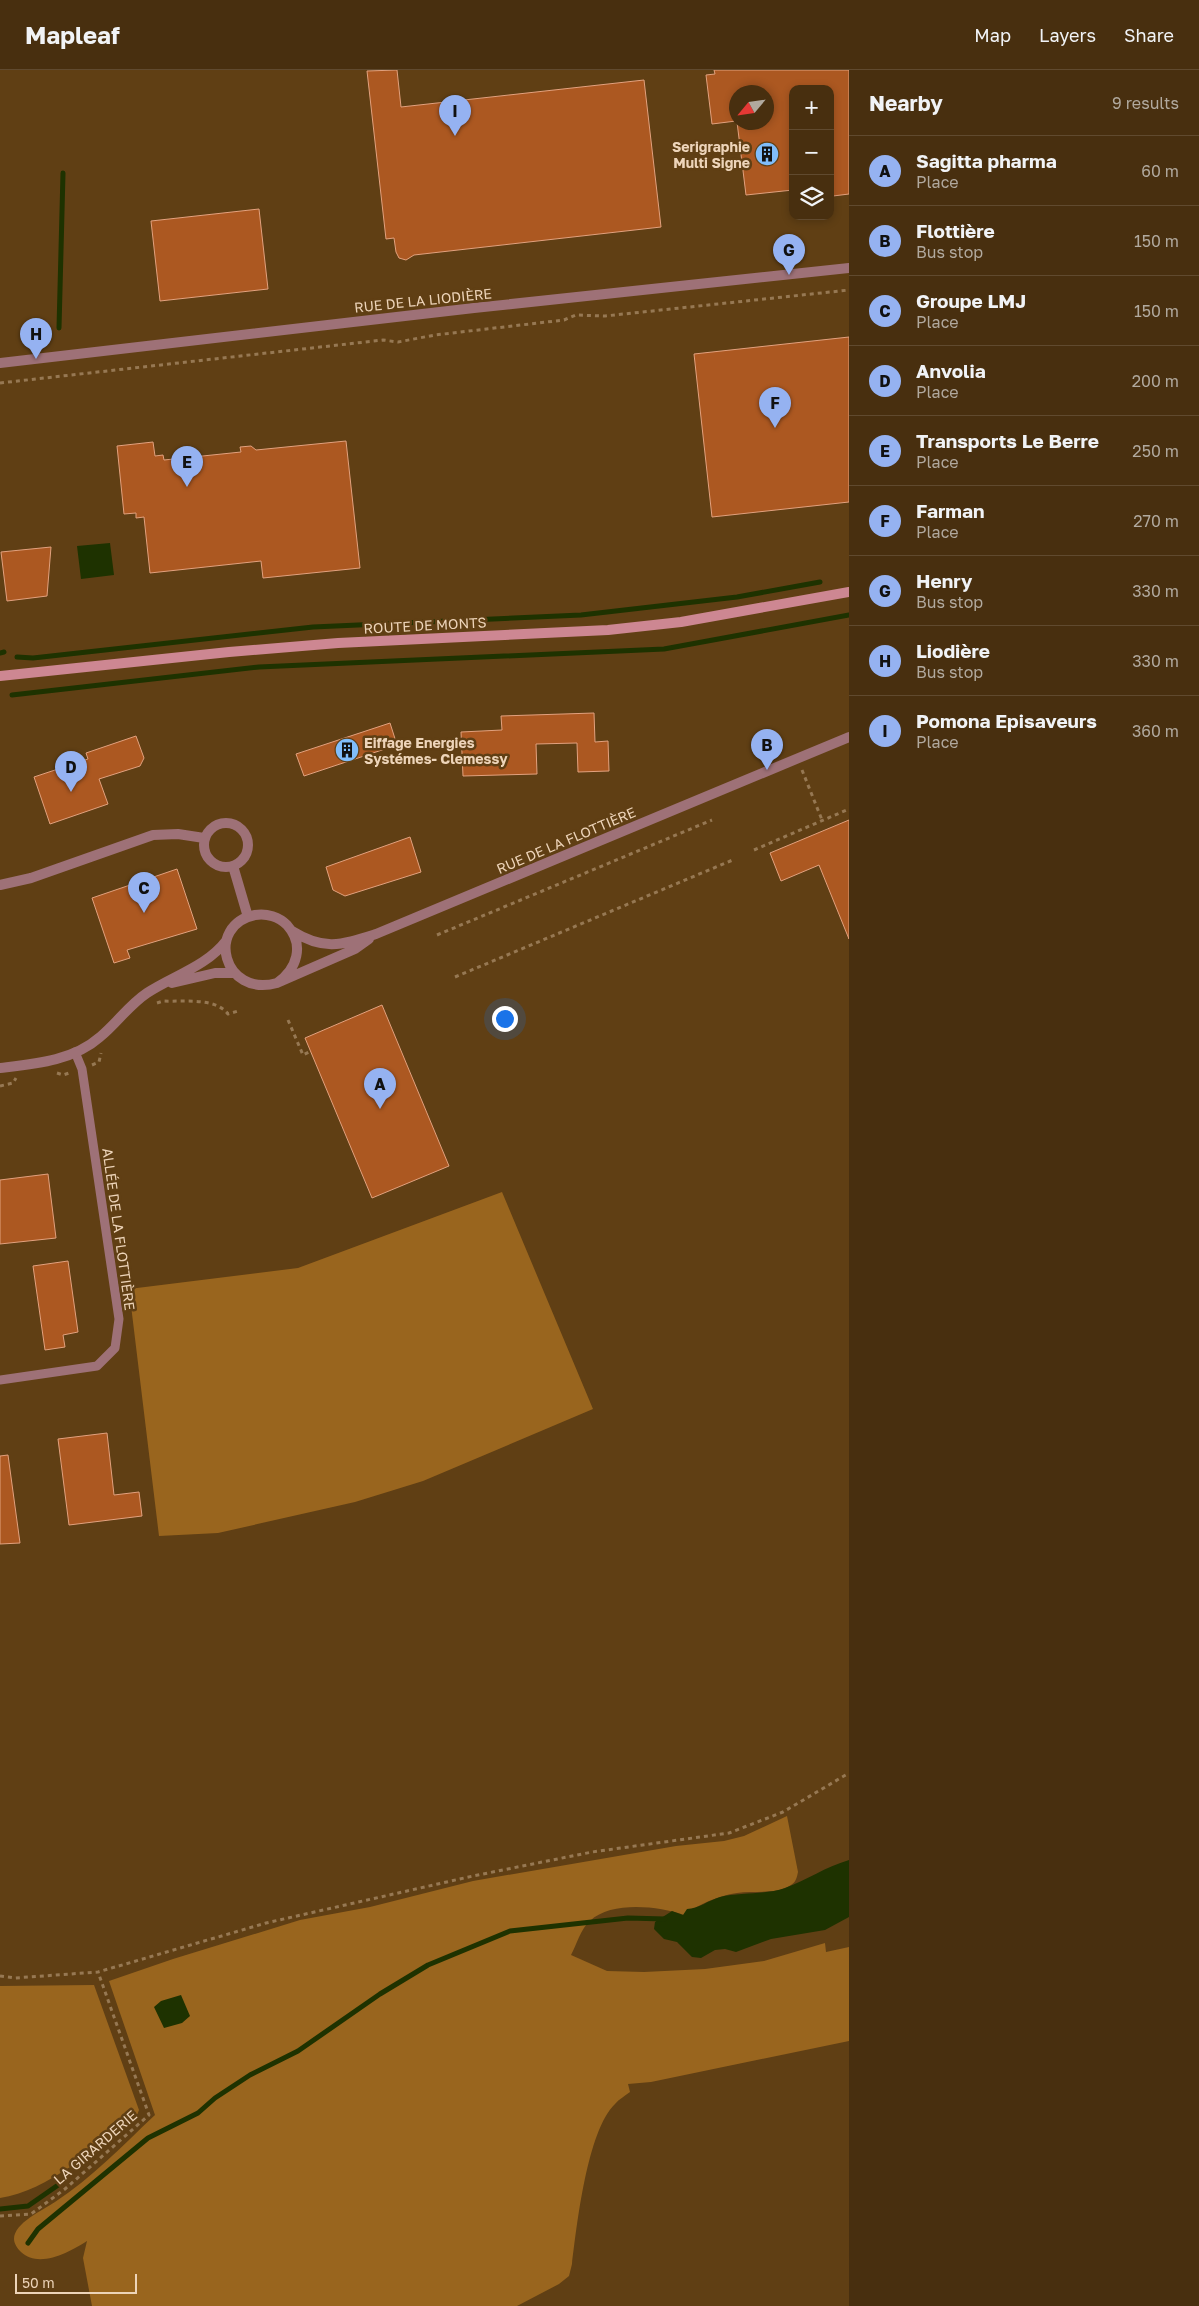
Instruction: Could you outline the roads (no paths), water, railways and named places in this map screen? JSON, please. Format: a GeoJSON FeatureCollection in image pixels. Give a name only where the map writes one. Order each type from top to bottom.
{"type":"FeatureCollection","features":[{"type":"Feature","properties":{"kind":"main road","name":"ROUTE DE MONTS"},"geometry":{"type":"LineString","coordinates":[[0,676],[229,652],[338,643],[608,630],[681,622],[849,592]]}},
{"type":"Feature","properties":{"kind":"street","name":"RUE DE LA LIODIÈRE"},"geometry":{"type":"LineString","coordinates":[[0,363],[474,308],[849,268]]}},
{"type":"Feature","properties":{"kind":"street","name":"RUE DE LA FLOTTIÈRE"},"geometry":{"type":"LineString","coordinates":[[292,931],[309,941],[328,945],[349,942],[376,934],[849,737]]}},
{"type":"Feature","properties":{"kind":"street"},"geometry":{"type":"LineString","coordinates":[[220,823],[235,824],[247,838],[248,850],[245,857],[233,866],[219,866],[213,863],[204,852],[204,838],[208,831],[220,823]]}},
{"type":"Feature","properties":{"kind":"street"},"geometry":{"type":"LineString","coordinates":[[0,885],[31,878],[153,835],[178,834],[204,838]]}},
{"type":"Feature","properties":{"kind":"street"},"geometry":{"type":"LineString","coordinates":[[233,866],[248,917]]}},
{"type":"Feature","properties":{"kind":"street"},"geometry":{"type":"LineString","coordinates":[[0,1068],[44,1062],[76,1052],[99,1038],[145,994],[210,958],[227,940],[238,922],[248,917],[260,914],[272,916],[283,922],[292,931],[297,942],[297,955],[294,966],[287,976],[277,983]]}},
{"type":"Feature","properties":{"kind":"street"},"geometry":{"type":"LineString","coordinates":[[227,940],[227,962],[233,973],[242,981],[253,985],[265,986],[277,983],[355,949],[376,934]]}},
{"type":"Feature","properties":{"kind":"street"},"geometry":{"type":"LineString","coordinates":[[145,994],[176,982],[215,973],[233,973]]}},
{"type":"Feature","properties":{"kind":"lane","name":"ALLÉE DE LA FLOTTIÈRE"},"geometry":{"type":"LineString","coordinates":[[0,1380],[97,1366],[115,1348],[119,1319],[82,1069],[76,1052]]}},
{"type":"Feature","properties":{"kind":"waterway"},"geometry":{"type":"LineString","coordinates":[[59,328],[63,173]]}},
{"type":"Feature","properties":{"kind":"waterway"},"geometry":{"type":"LineString","coordinates":[[17,657],[33,658],[313,627],[581,615],[737,597],[820,582]]}},
{"type":"Feature","properties":{"kind":"waterway"},"geometry":{"type":"LineString","coordinates":[[12,695],[259,667],[664,649],[849,615]]}},
{"type":"Feature","properties":{"kind":"waterway"},"geometry":{"type":"LineString","coordinates":[[0,653],[4,652]]}},
{"type":"Feature","properties":{"kind":"waterway"},"geometry":{"type":"LineString","coordinates":[[28,2243],[38,2229],[148,2138],[198,2113],[215,2098],[250,2075],[298,2051],[380,1994],[428,1965],[510,1931],[628,1918],[665,1919]]}},
{"type":"Feature","properties":{"kind":"waterway"},"geometry":{"type":"LineString","coordinates":[[0,2209],[28,2206],[61,2183]]}},
{"type":"Feature","properties":{"kind":"place","name":"Pomona Episaveurs"},"geometry":{"type":"Point","coordinates":[455,136]}},
{"type":"Feature","properties":{"kind":"place","name":"Serigraphie Multi Signe"},"geometry":{"type":"Point","coordinates":[767,154]}},
{"type":"Feature","properties":{"kind":"place","name":"Henry"},"geometry":{"type":"Point","coordinates":[789,275]}},
{"type":"Feature","properties":{"kind":"place","name":"Liodière"},"geometry":{"type":"Point","coordinates":[36,359]}},
{"type":"Feature","properties":{"kind":"place","name":"Farman"},"geometry":{"type":"Point","coordinates":[775,428]}},
{"type":"Feature","properties":{"kind":"place","name":"Transports Le Berre"},"geometry":{"type":"Point","coordinates":[187,487]}},
{"type":"Feature","properties":{"kind":"place","name":"Eiffage Energies Systémes- Clemessy"},"geometry":{"type":"Point","coordinates":[347,750]}},
{"type":"Feature","properties":{"kind":"place","name":"Flottière"},"geometry":{"type":"Point","coordinates":[767,770]}},
{"type":"Feature","properties":{"kind":"place","name":"Anvolia"},"geometry":{"type":"Point","coordinates":[71,792]}},
{"type":"Feature","properties":{"kind":"place","name":"Groupe LMJ"},"geometry":{"type":"Point","coordinates":[144,913]}},
{"type":"Feature","properties":{"kind":"place","name":"Sagitta pharma"},"geometry":{"type":"Point","coordinates":[380,1109]}}]}
